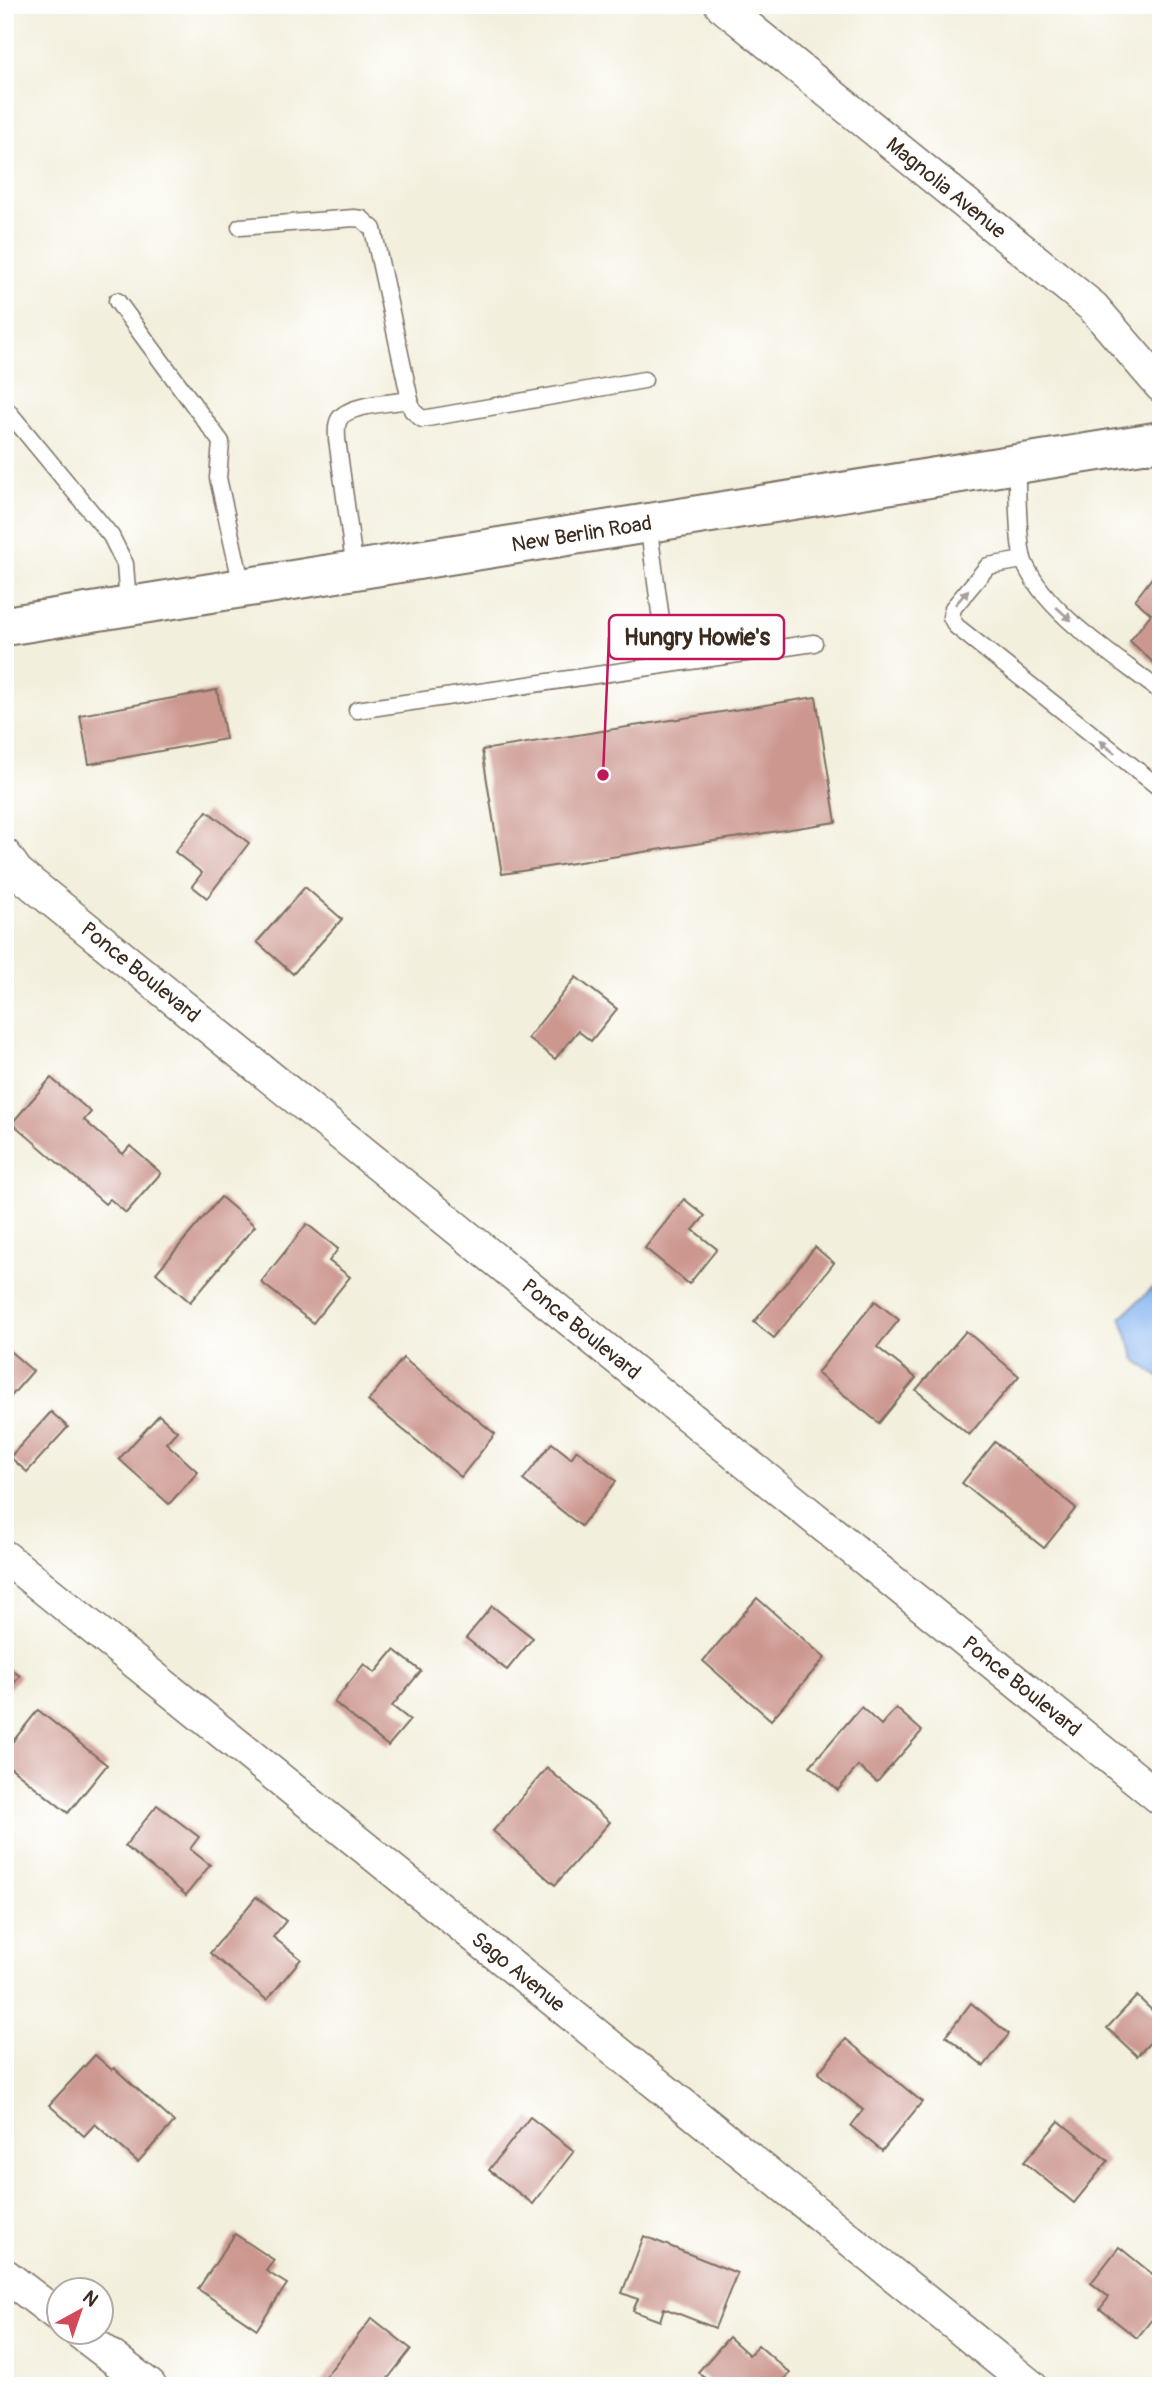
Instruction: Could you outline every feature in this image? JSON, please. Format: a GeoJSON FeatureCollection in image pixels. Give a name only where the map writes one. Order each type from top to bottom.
{"type":"FeatureCollection","features":[{"type":"Feature","properties":{"kind":"street","name":"Magnolia Avenue"},"geometry":{"type":"LineString","coordinates":[[721,5],[1093,307],[1161,386]]}},
{"type":"Feature","properties":{"kind":"street","name":"New Berlin Road"},"geometry":{"type":"LineString","coordinates":[[5,625],[1161,441]]}},
{"type":"Feature","properties":{"kind":"street","name":"Ponce Boulevard"},"geometry":{"type":"LineString","coordinates":[[5,855],[28,881],[1161,1799]]}},
{"type":"Feature","properties":{"kind":"street","name":"Sago Avenue"},"geometry":{"type":"LineString","coordinates":[[5,1557],[1031,2386]]}},
{"type":"Feature","properties":{"kind":"street"},"geometry":{"type":"LineString","coordinates":[[5,2275],[46,2306]]}},
{"type":"Feature","properties":{"kind":"street"},"geometry":{"type":"LineString","coordinates":[[97,2346],[150,2386]]}},
{"type":"Feature","properties":{"kind":"lane"},"geometry":{"type":"LineString","coordinates":[[240,227],[354,218],[362,219],[373,229],[412,410],[422,419],[644,380]]}},
{"type":"Feature","properties":{"kind":"lane"},"geometry":{"type":"LineString","coordinates":[[117,301],[221,442],[218,478],[242,586]]}},
{"type":"Feature","properties":{"kind":"lane"},"geometry":{"type":"LineString","coordinates":[[355,570],[337,439],[338,422],[342,414],[354,409],[410,400]]}},
{"type":"Feature","properties":{"kind":"lane"},"geometry":{"type":"LineString","coordinates":[[7,410],[111,536],[125,564],[128,605]]}},
{"type":"Feature","properties":{"kind":"lane"},"geometry":{"type":"LineString","coordinates":[[1016,465],[1023,560],[1061,613],[1161,692]]}},
{"type":"Feature","properties":{"kind":"lane"},"geometry":{"type":"LineString","coordinates":[[648,523],[667,664]]}},
{"type":"Feature","properties":{"kind":"lane"},"geometry":{"type":"LineString","coordinates":[[1023,560],[988,566],[953,608],[951,617],[956,626],[1161,789]]}},
{"type":"Feature","properties":{"kind":"lane"},"geometry":{"type":"LineString","coordinates":[[357,710],[814,643]]}},
{"type":"Feature","properties":{"kind":"water"},"geometry":{"type":"Polygon","coordinates":[[[1161,1280],[1161,1379],[1136,1360],[1121,1317],[1161,1280]]]}},
{"type":"Feature","properties":{"kind":"building"},"geometry":{"type":"Polygon","coordinates":[[[1161,566],[1159,668],[1130,641],[1151,614],[1135,600],[1161,566]]]}},
{"type":"Feature","properties":{"kind":"building"},"geometry":{"type":"Polygon","coordinates":[[[217,690],[226,739],[89,764],[80,715],[217,690]]]}},
{"type":"Feature","properties":{"kind":"building"},"geometry":{"type":"Polygon","coordinates":[[[816,697],[836,822],[502,874],[482,750],[816,697]]]}},
{"type":"Feature","properties":{"kind":"building"},"geometry":{"type":"Polygon","coordinates":[[[207,811],[249,843],[207,898],[192,886],[202,873],[175,852],[207,811]]]}},
{"type":"Feature","properties":{"kind":"building"},"geometry":{"type":"Polygon","coordinates":[[[305,887],[342,919],[293,974],[257,942],[305,887]]]}},
{"type":"Feature","properties":{"kind":"building"},"geometry":{"type":"Polygon","coordinates":[[[576,977],[617,1009],[591,1041],[578,1031],[555,1059],[528,1038],[576,977]]]}},
{"type":"Feature","properties":{"kind":"building"},"geometry":{"type":"Polygon","coordinates":[[[51,1078],[91,1112],[84,1120],[123,1154],[130,1146],[161,1173],[126,1213],[110,1199],[105,1204],[12,1123],[51,1078]]]}},
{"type":"Feature","properties":{"kind":"building"},"geometry":{"type":"Polygon","coordinates":[[[221,1197],[255,1226],[190,1302],[156,1273],[221,1197]]]}},
{"type":"Feature","properties":{"kind":"building"},"geometry":{"type":"Polygon","coordinates":[[[684,1199],[705,1216],[693,1230],[717,1249],[689,1284],[645,1248],[684,1199]]]}},
{"type":"Feature","properties":{"kind":"building"},"geometry":{"type":"Polygon","coordinates":[[[307,1224],[338,1249],[329,1261],[350,1277],[313,1323],[261,1282],[307,1224]]]}},
{"type":"Feature","properties":{"kind":"building"},"geometry":{"type":"Polygon","coordinates":[[[815,1247],[834,1263],[774,1338],[754,1322],[815,1247]]]}},
{"type":"Feature","properties":{"kind":"building"},"geometry":{"type":"Polygon","coordinates":[[[875,1301],[899,1320],[877,1347],[916,1378],[879,1423],[817,1373],[875,1301]]]}},
{"type":"Feature","properties":{"kind":"building"},"geometry":{"type":"Polygon","coordinates":[[[966,1331],[1019,1376],[969,1435],[916,1390],[966,1331]]]}},
{"type":"Feature","properties":{"kind":"building"},"geometry":{"type":"Polygon","coordinates":[[[5,1347],[33,1371],[5,1403],[5,1347]]]}},
{"type":"Feature","properties":{"kind":"building"},"geometry":{"type":"Polygon","coordinates":[[[403,1358],[495,1434],[461,1477],[368,1401],[403,1358]]]}},
{"type":"Feature","properties":{"kind":"building"},"geometry":{"type":"Polygon","coordinates":[[[51,1412],[68,1427],[27,1472],[10,1457],[51,1412]]]}},
{"type":"Feature","properties":{"kind":"building"},"geometry":{"type":"Polygon","coordinates":[[[159,1415],[177,1431],[166,1443],[198,1472],[169,1504],[119,1459],[159,1415]]]}},
{"type":"Feature","properties":{"kind":"building"},"geometry":{"type":"Polygon","coordinates":[[[995,1442],[1076,1508],[1044,1548],[962,1483],[995,1442]]]}},
{"type":"Feature","properties":{"kind":"building"},"geometry":{"type":"Polygon","coordinates":[[[552,1443],[571,1458],[577,1450],[616,1481],[581,1526],[523,1480],[552,1443]]]}},
{"type":"Feature","properties":{"kind":"building"},"geometry":{"type":"Polygon","coordinates":[[[757,1598],[825,1658],[771,1720],[703,1661],[757,1598]]]}},
{"type":"Feature","properties":{"kind":"building"},"geometry":{"type":"Polygon","coordinates":[[[492,1606],[533,1638],[507,1670],[466,1638],[492,1606]]]}},
{"type":"Feature","properties":{"kind":"building"},"geometry":{"type":"Polygon","coordinates":[[[394,1650],[421,1671],[392,1706],[410,1720],[388,1746],[334,1702],[364,1664],[375,1673],[394,1650]]]}},
{"type":"Feature","properties":{"kind":"building"},"geometry":{"type":"Polygon","coordinates":[[[5,1665],[20,1676],[5,1694],[5,1665]]]}},
{"type":"Feature","properties":{"kind":"building"},"geometry":{"type":"Polygon","coordinates":[[[861,1707],[881,1725],[896,1708],[922,1731],[877,1782],[858,1766],[838,1790],[810,1766],[861,1707]]]}},
{"type":"Feature","properties":{"kind":"building"},"geometry":{"type":"Polygon","coordinates":[[[38,1710],[107,1765],[68,1813],[5,1763],[5,1751],[38,1710]]]}},
{"type":"Feature","properties":{"kind":"building"},"geometry":{"type":"Polygon","coordinates":[[[547,1768],[610,1822],[555,1885],[493,1831],[547,1768]]]}},
{"type":"Feature","properties":{"kind":"building"},"geometry":{"type":"Polygon","coordinates":[[[157,1805],[199,1837],[190,1849],[210,1865],[186,1895],[125,1846],[157,1805]]]}},
{"type":"Feature","properties":{"kind":"building"},"geometry":{"type":"Polygon","coordinates":[[[256,1897],[286,1921],[273,1937],[301,1959],[267,2000],[210,1953],[256,1897]]]}},
{"type":"Feature","properties":{"kind":"building"},"geometry":{"type":"Polygon","coordinates":[[[1137,1996],[1161,2019],[1161,2031],[1137,2056],[1107,2028],[1137,1996]]]}},
{"type":"Feature","properties":{"kind":"building"},"geometry":{"type":"Polygon","coordinates":[[[971,2003],[1009,2034],[984,2066],[946,2036],[971,2003]]]}},
{"type":"Feature","properties":{"kind":"building"},"geometry":{"type":"Polygon","coordinates":[[[846,2039],[922,2102],[882,2151],[851,2126],[863,2110],[818,2073],[846,2039]]]}},
{"type":"Feature","properties":{"kind":"building"},"geometry":{"type":"Polygon","coordinates":[[[95,2055],[112,2070],[114,2068],[174,2122],[138,2162],[95,2124],[84,2136],[49,2105],[95,2055]]]}},
{"type":"Feature","properties":{"kind":"building"},"geometry":{"type":"Polygon","coordinates":[[[530,2117],[574,2151],[533,2204],[489,2170],[530,2117]]]}},
{"type":"Feature","properties":{"kind":"building"},"geometry":{"type":"Polygon","coordinates":[[[1059,2121],[1108,2161],[1074,2203],[1024,2162],[1059,2121]]]}},
{"type":"Feature","properties":{"kind":"building"},"geometry":{"type":"Polygon","coordinates":[[[235,2234],[274,2260],[266,2271],[287,2284],[257,2329],[198,2289],[235,2234]]]}},
{"type":"Feature","properties":{"kind":"building"},"geometry":{"type":"Polygon","coordinates":[[[644,2236],[737,2273],[715,2328],[664,2308],[660,2321],[633,2311],[638,2299],[622,2293],[644,2236]]]}},
{"type":"Feature","properties":{"kind":"building"},"geometry":{"type":"Polygon","coordinates":[[[1119,2247],[1161,2281],[1161,2308],[1137,2338],[1100,2309],[1109,2297],[1091,2283],[1119,2247]]]}},
{"type":"Feature","properties":{"kind":"building"},"geometry":{"type":"Polygon","coordinates":[[[372,2318],[411,2349],[382,2386],[318,2386],[372,2318]]]}},
{"type":"Feature","properties":{"kind":"building"},"geometry":{"type":"Polygon","coordinates":[[[729,2337],[749,2355],[758,2345],[790,2373],[781,2384],[783,2386],[714,2386],[698,2372],[729,2337]]]}},
{"type":"Feature","properties":{"kind":"place","name":"Hungry Howie's"},"geometry":{"type":"Point","coordinates":[603,775]}}]}
